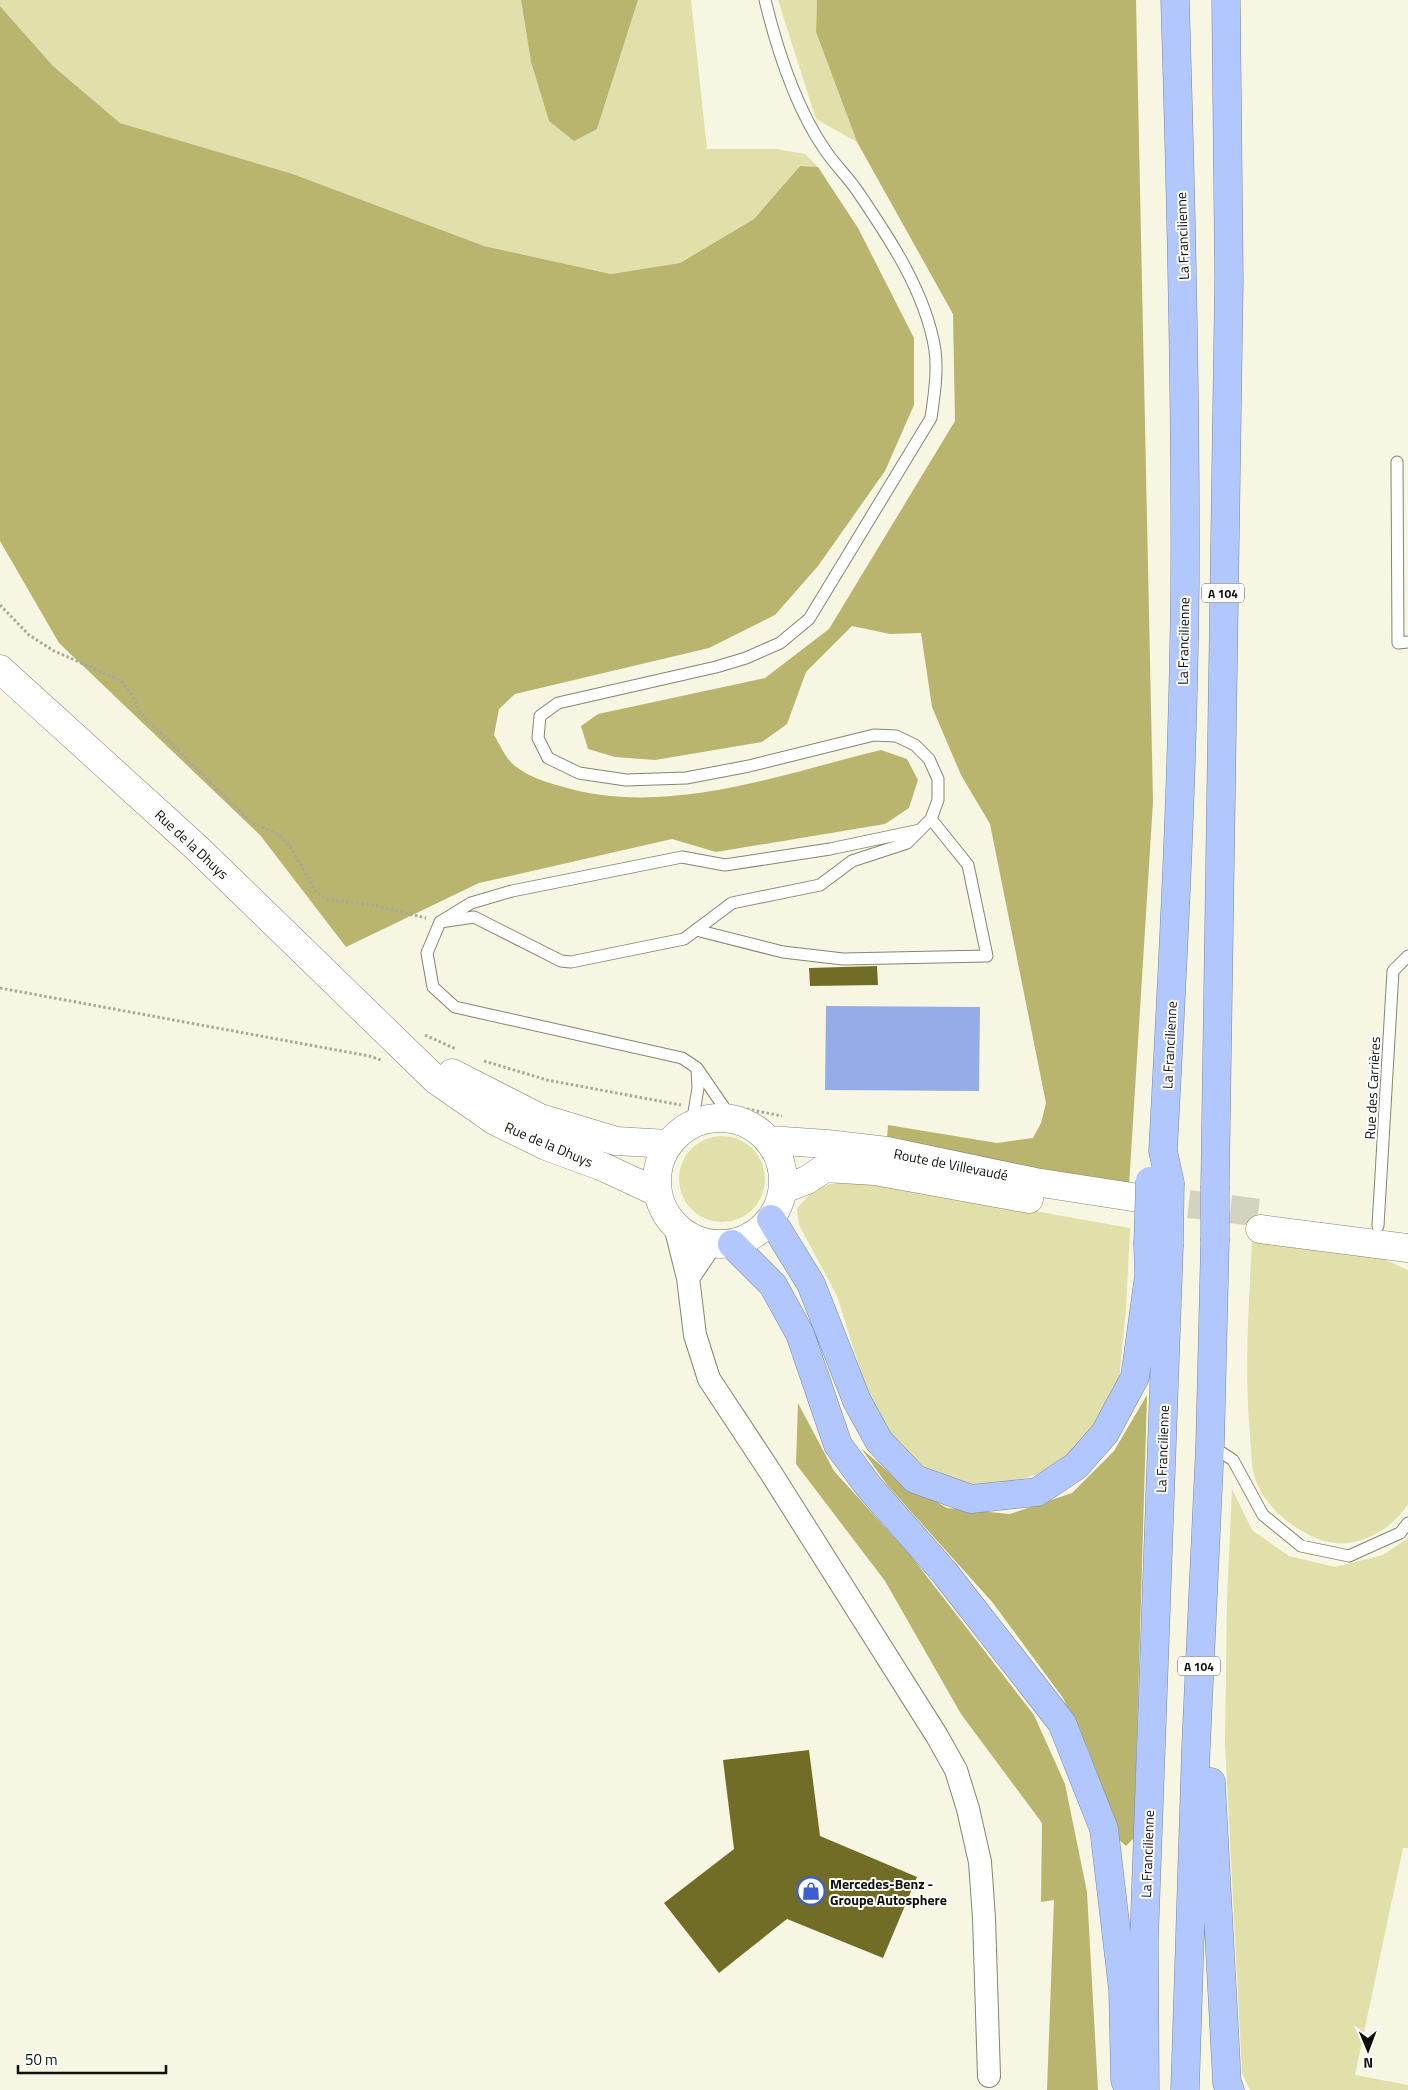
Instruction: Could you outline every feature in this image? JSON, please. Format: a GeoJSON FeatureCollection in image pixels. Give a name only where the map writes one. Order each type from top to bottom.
{"type":"FeatureCollection","features":[{"type":"Feature","properties":{"kind":"highway","name":"La Francilienne"},"geometry":{"type":"LineString","coordinates":[[1146,1194],[1163,1150],[1177,886],[1185,586],[1184,272],[1175,0]]}},
{"type":"Feature","properties":{"kind":"highway","name":"A 104"},"geometry":{"type":"LineString","coordinates":[[1185,2090],[1196,1746],[1210,1445],[1215,1241],[1229,279],[1226,0]]}},
{"type":"Feature","properties":{"kind":"highway"},"geometry":{"type":"LineString","coordinates":[[771,1220],[811,1284],[856,1401],[879,1441],[915,1479],[971,1499],[1037,1492],[1076,1466],[1105,1432],[1135,1377],[1149,1275],[1158,1246],[1146,1194]]}},
{"type":"Feature","properties":{"kind":"highway"},"geometry":{"type":"LineString","coordinates":[[722,1244],[773,1285],[800,1334],[838,1445],[869,1487],[944,1572],[1062,1723],[1104,1829],[1123,1990],[1126,2080],[1129,2090]]}},
{"type":"Feature","properties":{"kind":"highway","name":"La Francilienne"},"geometry":{"type":"LineString","coordinates":[[1145,2090],[1145,1931],[1158,1246]]}},
{"type":"Feature","properties":{"kind":"highway"},"geometry":{"type":"LineString","coordinates":[[1196,1746],[1211,1780],[1218,1934],[1230,2090]]}},
{"type":"Feature","properties":{"kind":"main road","name":"Rue de la Dhuys"},"geometry":{"type":"LineString","coordinates":[[0,669],[197,848],[381,1024],[397,1049],[436,1080],[495,1121],[546,1146],[603,1166],[657,1192]]}},
{"type":"Feature","properties":{"kind":"main road","name":"Rue de la Dhuys"},"geometry":{"type":"LineString","coordinates":[[397,1049],[540,1118],[616,1141],[668,1144]]}},
{"type":"Feature","properties":{"kind":"main road"},"geometry":{"type":"LineString","coordinates":[[728,1113],[752,1126],[769,1140],[778,1155],[784,1172],[784,1190],[780,1205],[771,1220],[760,1231],[747,1239],[722,1244],[691,1238],[675,1226],[664,1210],[657,1192],[657,1175],[661,1159],[668,1144],[693,1116],[711,1118],[728,1113]]}},
{"type":"Feature","properties":{"kind":"main road","name":"Route de Villevaudé"},"geometry":{"type":"LineString","coordinates":[[769,1140],[887,1151],[1035,1182],[1146,1194]]}},
{"type":"Feature","properties":{"kind":"main road","name":"Route de Villevaudé"},"geometry":{"type":"LineString","coordinates":[[784,1190],[807,1180],[825,1168],[875,1171],[1050,1202],[1146,1194]]}},
{"type":"Feature","properties":{"kind":"main road"},"geometry":{"type":"LineString","coordinates":[[1408,1230],[1378,1226],[1261,1221],[1408,1248]]}},
{"type":"Feature","properties":{"kind":"street"},"geometry":{"type":"LineString","coordinates":[[675,1226],[688,1278],[695,1335],[709,1379],[772,1473],[937,1736],[956,1770],[968,1809],[980,1862],[984,1918],[989,2083]]}},
{"type":"Feature","properties":{"kind":"street"},"geometry":{"type":"LineString","coordinates":[[688,1278],[722,1244]]}},
{"type":"Feature","properties":{"kind":"lane"},"geometry":{"type":"LineString","coordinates":[[440,922],[474,917],[561,961],[571,962],[684,939],[732,902],[820,885],[852,860],[907,843],[931,819],[938,800],[938,779],[929,759],[916,745],[896,736],[874,735],[749,766],[686,778],[626,780],[579,773],[548,758],[538,738],[540,716],[558,703],[716,667],[746,658],[780,642],[809,619],[931,418],[936,384],[935,352],[927,314],[892,244],[857,190],[825,151],[807,120],[774,37],[765,0]]}},
{"type":"Feature","properties":{"kind":"lane"},"geometry":{"type":"LineString","coordinates":[[1397,462],[1398,642],[1408,642]]}},
{"type":"Feature","properties":{"kind":"lane"},"geometry":{"type":"LineString","coordinates":[[696,930],[783,952],[843,959],[987,956],[968,865],[931,819]]}},
{"type":"Feature","properties":{"kind":"lane"},"geometry":{"type":"LineString","coordinates":[[728,1113],[697,1068],[682,1058],[455,1007],[433,988],[427,953],[440,922],[471,904],[512,891],[682,857],[725,865],[830,848],[922,830]]}},
{"type":"Feature","properties":{"kind":"lane"},"geometry":{"type":"LineString","coordinates":[[830,848],[840,856],[839,870]]}},
{"type":"Feature","properties":{"kind":"lane","name":"Rue des Carrières"},"geometry":{"type":"LineString","coordinates":[[1378,1226],[1394,971],[1408,956]]}},
{"type":"Feature","properties":{"kind":"lane"},"geometry":{"type":"LineString","coordinates":[[693,1116],[698,1088],[697,1068]]}},
{"type":"Feature","properties":{"kind":"lane"},"geometry":{"type":"LineString","coordinates":[[1210,1445],[1233,1460],[1263,1515],[1301,1546],[1349,1556],[1400,1533],[1408,1523]]}},
{"type":"Feature","properties":{"kind":"path"},"geometry":{"type":"LineString","coordinates":[[0,604],[29,635],[54,651],[120,680],[132,695],[140,714],[252,823],[278,834],[291,848],[316,892],[326,900],[372,904],[440,922]]}},
{"type":"Feature","properties":{"kind":"path"},"geometry":{"type":"LineString","coordinates":[[0,988],[369,1056],[397,1049],[414,1030],[463,1052]]}},
{"type":"Feature","properties":{"kind":"path"},"geometry":{"type":"LineString","coordinates":[[369,1056],[397,1049]]}},
{"type":"Feature","properties":{"kind":"path"},"geometry":{"type":"LineString","coordinates":[[479,1060],[547,1080],[693,1116]]}},
{"type":"Feature","properties":{"kind":"path"},"geometry":{"type":"LineString","coordinates":[[728,1113],[745,1108],[773,1113],[800,1123],[802,1142]]}},
{"type":"Feature","properties":{"kind":"shaded area"},"geometry":{"type":"Polygon","coordinates":[[[0,0],[521,0],[531,62],[549,121],[597,129],[638,0],[691,0],[707,149],[776,149],[805,154],[818,167],[800,166],[754,219],[680,263],[611,274],[484,246],[293,174],[120,123],[53,66],[0,6],[0,0]]]}},
{"type":"Feature","properties":{"kind":"shaded area"},"geometry":{"type":"Polygon","coordinates":[[[521,0],[638,0],[597,129],[574,141],[549,121],[531,62],[521,0]]]}},
{"type":"Feature","properties":{"kind":"shaded area"},"geometry":{"type":"Polygon","coordinates":[[[778,0],[817,0],[816,32],[857,142],[816,119],[778,0]]]}},
{"type":"Feature","properties":{"kind":"shaded area"},"geometry":{"type":"Polygon","coordinates":[[[817,0],[1136,0],[1153,802],[1129,1186],[887,1139],[888,1125],[997,1143],[1033,1138],[1041,1123],[1046,1103],[990,824],[961,775],[932,707],[921,633],[890,634],[852,626],[806,672],[787,724],[762,742],[655,760],[615,757],[588,749],[581,726],[598,714],[765,678],[829,629],[955,421],[953,314],[857,142],[816,32],[817,0]]]}},
{"type":"Feature","properties":{"kind":"shaded area"},"geometry":{"type":"Polygon","coordinates":[[[0,6],[53,66],[120,123],[293,174],[484,246],[611,274],[680,263],[754,219],[800,166],[818,167],[858,228],[914,338],[914,405],[885,471],[818,566],[775,615],[709,648],[515,694],[499,709],[494,735],[512,763],[520,770],[536,778],[560,786],[600,795],[640,797],[681,795],[721,789],[762,781],[881,750],[907,759],[918,780],[909,808],[885,824],[716,852],[672,839],[479,883],[346,947],[260,835],[59,643],[0,541],[0,6]]]}},
{"type":"Feature","properties":{"kind":"shaded area"},"geometry":{"type":"Polygon","coordinates":[[[714,1136],[730,1136],[739,1139],[753,1148],[762,1162],[765,1179],[762,1196],[753,1210],[739,1219],[730,1222],[714,1222],[698,1215],[686,1203],[679,1187],[679,1171],[686,1155],[698,1143],[714,1136]]]}},
{"type":"Feature","properties":{"kind":"shaded area"},"geometry":{"type":"Polygon","coordinates":[[[859,1180],[1130,1228],[1126,1309],[1119,1380],[1092,1434],[1048,1471],[1005,1484],[958,1484],[911,1463],[884,1429],[866,1388],[837,1296],[799,1225],[797,1209],[817,1189],[831,1184],[859,1180]]]}},
{"type":"Feature","properties":{"kind":"shaded area"},"geometry":{"type":"Polygon","coordinates":[[[1252,1240],[1370,1253],[1408,1270],[1408,1504],[1395,1520],[1367,1538],[1346,1543],[1335,1543],[1310,1535],[1285,1520],[1274,1510],[1258,1487],[1252,1460],[1247,1385],[1252,1240]]]}},
{"type":"Feature","properties":{"kind":"shaded area"},"geometry":{"type":"Polygon","coordinates":[[[1147,1395],[1134,1838],[1126,1846],[1119,1840],[1088,1749],[1063,1698],[993,1603],[887,1485],[861,1448],[892,1475],[947,1508],[1010,1514],[1072,1493],[1114,1451],[1147,1395]]]}},
{"type":"Feature","properties":{"kind":"shaded area"},"geometry":{"type":"Polygon","coordinates":[[[798,1403],[834,1471],[911,1556],[1034,1715],[1065,1784],[1087,1892],[1098,2090],[1047,2090],[1054,1900],[1041,1902],[1042,1823],[961,1714],[885,1581],[796,1464],[798,1403]]]}},
{"type":"Feature","properties":{"kind":"shaded area"},"geometry":{"type":"Polygon","coordinates":[[[1232,1489],[1252,1530],[1289,1556],[1335,1567],[1383,1555],[1408,1538],[1408,1848],[1403,1848],[1355,2075],[1408,2085],[1408,2090],[1250,2090],[1242,2073],[1225,1744],[1227,1600],[1232,1489]]]}},
{"type":"Feature","properties":{"kind":"water"},"geometry":{"type":"Polygon","coordinates":[[[826,1006],[980,1007],[979,1091],[825,1090],[826,1006]]]}},
{"type":"Feature","properties":{"kind":"building"},"geometry":{"type":"Polygon","coordinates":[[[877,966],[878,985],[810,986],[809,968],[877,966]]]}},
{"type":"Feature","properties":{"kind":"building"},"geometry":{"type":"Polygon","coordinates":[[[809,1750],[820,1836],[917,1877],[883,1958],[787,1919],[719,1973],[664,1903],[734,1849],[723,1760],[809,1750]]]}},
{"type":"Feature","properties":{"kind":"tunnel"},"geometry":{"type":"LineString","coordinates":[[1147,1199],[1262,1213]]}},
{"type":"Feature","properties":{"kind":"place","name":"Mercedes-Benz - Groupe Autosphere"},"geometry":{"type":"Point","coordinates":[811,1891]}}]}
